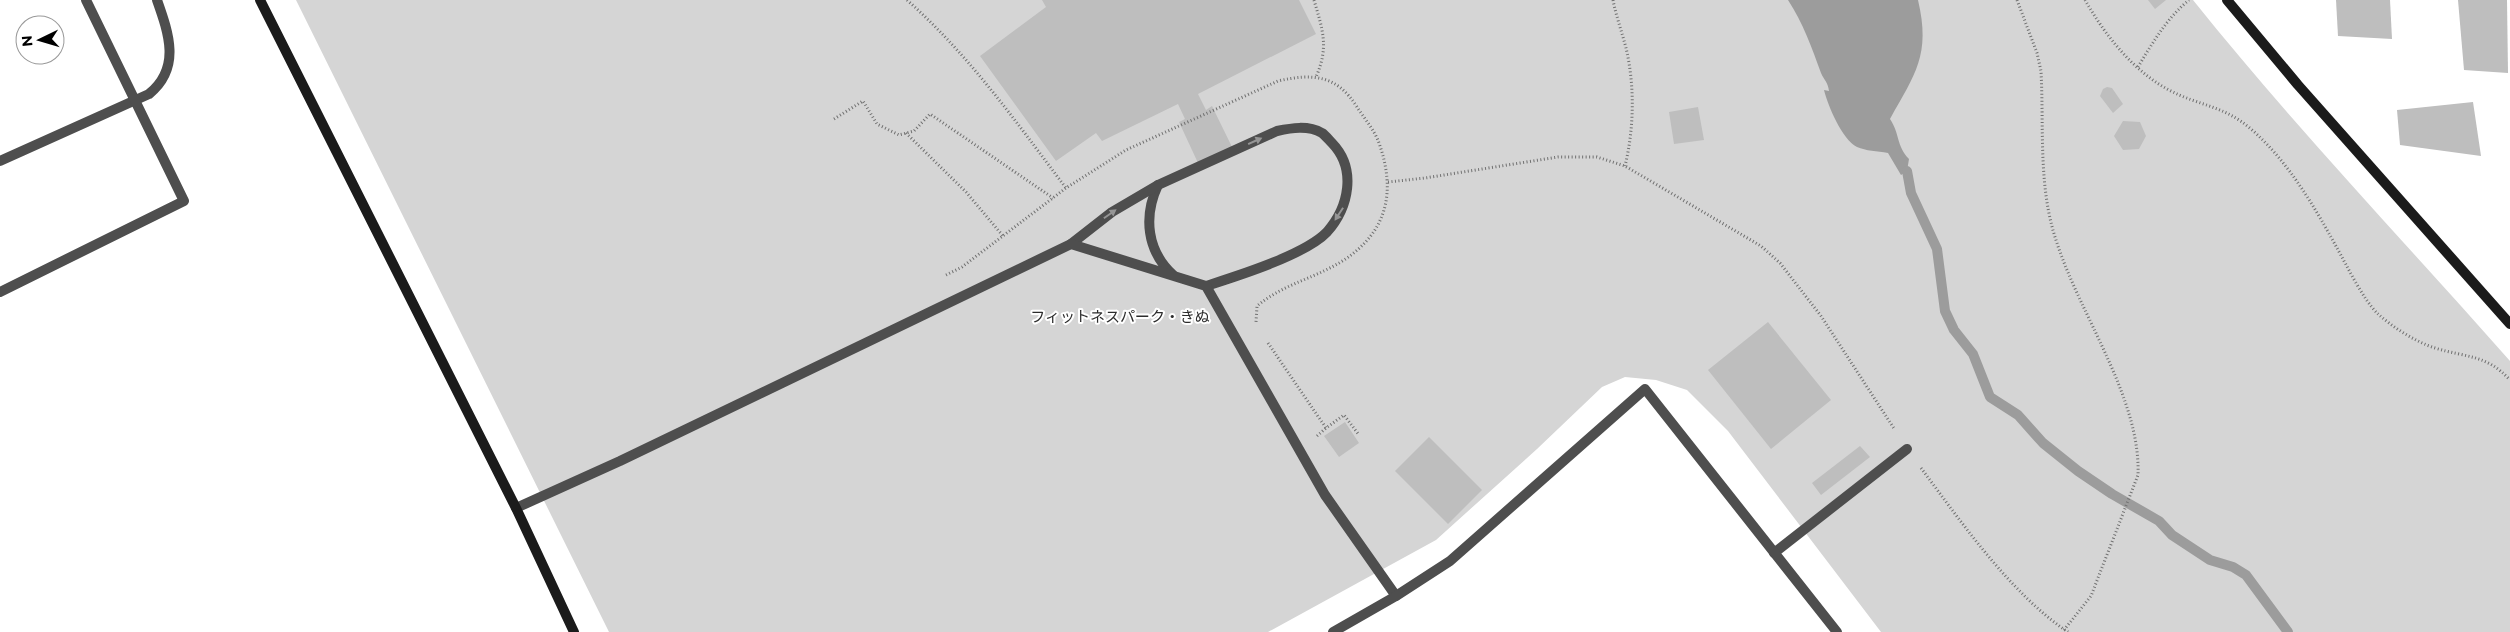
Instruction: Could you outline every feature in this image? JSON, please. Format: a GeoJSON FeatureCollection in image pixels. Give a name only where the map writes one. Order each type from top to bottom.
{"type":"FeatureCollection","features":[{"type":"Feature","properties":{"kind":"street"},"geometry":{"type":"LineString","coordinates":[[260,0],[516,508],[574,632]]}},
{"type":"Feature","properties":{"kind":"street"},"geometry":{"type":"LineString","coordinates":[[2228,0],[2298,85],[2510,324]]}},
{"type":"Feature","properties":{"kind":"lane"},"geometry":{"type":"LineString","coordinates":[[0,292],[184,201],[86,0]]}},
{"type":"Feature","properties":{"kind":"lane"},"geometry":{"type":"LineString","coordinates":[[0,161],[149,94],[161,85],[168,68],[170,46],[157,0]]}},
{"type":"Feature","properties":{"kind":"lane"},"geometry":{"type":"LineString","coordinates":[[516,508],[620,461],[1071,244],[1112,212],[1158,186],[1277,131],[1298,127],[1322,132],[1342,153],[1348,176],[1344,209],[1326,233],[1295,252],[1206,286],[1071,244]]}},
{"type":"Feature","properties":{"kind":"lane"},"geometry":{"type":"LineString","coordinates":[[1158,186],[1152,198],[1148,218],[1151,242],[1161,264],[1176,277]]}},
{"type":"Feature","properties":{"kind":"lane"},"geometry":{"type":"LineString","coordinates":[[1206,286],[1325,495],[1396,596]]}},
{"type":"Feature","properties":{"kind":"lane"},"geometry":{"type":"LineString","coordinates":[[1333,632],[1396,596],[1450,561],[1645,389],[1837,632]]}},
{"type":"Feature","properties":{"kind":"lane"},"geometry":{"type":"LineString","coordinates":[[1774,553],[1907,449]]}},
{"type":"Feature","properties":{"kind":"path"},"geometry":{"type":"LineString","coordinates":[[907,0],[930,20],[977,70],[1066,188]]}},
{"type":"Feature","properties":{"kind":"path"},"geometry":{"type":"LineString","coordinates":[[1314,0],[1325,36],[1323,61],[1316,77]]}},
{"type":"Feature","properties":{"kind":"path"},"geometry":{"type":"LineString","coordinates":[[1613,0],[1627,50],[1633,116],[1625,166]]}},
{"type":"Feature","properties":{"kind":"path"},"geometry":{"type":"LineString","coordinates":[[1388,182],[1558,157],[1597,157],[1625,166],[1760,246],[1780,263],[1821,316],[1907,449],[1975,541],[2042,613],[2066,631],[2091,596],[2133,491],[2138,475],[2135,434],[2123,399],[2055,240],[2045,183],[2040,71],[2037,53],[2017,0]]}},
{"type":"Feature","properties":{"kind":"path"},"geometry":{"type":"LineString","coordinates":[[2084,0],[2115,44],[2138,67],[2168,90],[2230,114],[2251,129],[2278,156],[2324,224],[2376,312],[2406,334],[2434,347],[2490,362],[2510,380]]}},
{"type":"Feature","properties":{"kind":"path"},"geometry":{"type":"LineString","coordinates":[[2138,67],[2156,36],[2189,0]]}},
{"type":"Feature","properties":{"kind":"path"},"geometry":{"type":"LineString","coordinates":[[945,276],[962,267],[1066,188],[1126,150],[1278,81],[1301,76],[1330,79],[1354,102],[1379,142],[1388,182],[1385,214],[1367,242],[1343,260],[1270,294],[1257,306],[1255,321],[1260,329]]}},
{"type":"Feature","properties":{"kind":"path"},"geometry":{"type":"LineString","coordinates":[[834,119],[863,101],[877,124],[899,135],[914,130],[930,114],[1053,198]]}},
{"type":"Feature","properties":{"kind":"path"},"geometry":{"type":"LineString","coordinates":[[906,133],[966,192],[1003,236]]}},
{"type":"Feature","properties":{"kind":"path"},"geometry":{"type":"LineString","coordinates":[[1265,337],[1326,428]]}},
{"type":"Feature","properties":{"kind":"path"},"geometry":{"type":"LineString","coordinates":[[1322,433],[1344,415],[1359,435]]}},
{"type":"Feature","properties":{"kind":"green space","name":"フィットネスパーク・きぬ"},"geometry":{"type":"Polygon","coordinates":[[[296,0],[2193,0],[2309,138],[2510,361],[2510,632],[1881,632],[1728,431],[1687,390],[1656,380],[1625,377],[1602,387],[1537,449],[1436,540],[1268,632],[609,632],[296,0]]]}},
{"type":"Feature","properties":{"kind":"shaded area"},"geometry":{"type":"Polygon","coordinates":[[[1788,0],[1918,0],[1923,35],[1918,63],[1907,89],[1890,119],[1902,149],[1909,159],[1907,171],[1901,175],[1888,153],[1857,147],[1851,143],[1841,130],[1832,113],[1824,90],[1829,91],[1828,85],[1821,73],[1803,27],[1788,0]]]}},
{"type":"Feature","properties":{"kind":"building"},"geometry":{"type":"Polygon","coordinates":[[[1042,0],[1299,0],[1316,34],[1198,94],[1206,110],[1212,106],[1232,147],[1198,163],[1179,122],[1185,119],[1178,104],[1102,141],[1096,133],[1056,161],[980,56],[1046,7],[1042,0]]]}},
{"type":"Feature","properties":{"kind":"building"},"geometry":{"type":"Polygon","coordinates":[[[2148,0],[2166,0],[2155,9],[2148,0]]]}},
{"type":"Feature","properties":{"kind":"building"},"geometry":{"type":"Polygon","coordinates":[[[2336,0],[2390,0],[2392,39],[2338,36],[2336,0]]]}},
{"type":"Feature","properties":{"kind":"building"},"geometry":{"type":"Polygon","coordinates":[[[2458,0],[2507,0],[2508,73],[2464,70],[2458,0]]]}},
{"type":"Feature","properties":{"kind":"building"},"geometry":{"type":"Polygon","coordinates":[[[2107,87],[2112,88],[2123,104],[2113,113],[2100,96],[2103,89],[2107,87]]]}},
{"type":"Feature","properties":{"kind":"building"},"geometry":{"type":"Polygon","coordinates":[[[2473,102],[2481,156],[2400,145],[2397,110],[2473,102]]]}},
{"type":"Feature","properties":{"kind":"building"},"geometry":{"type":"Polygon","coordinates":[[[1698,107],[1704,140],[1674,144],[1669,112],[1698,107]]]}},
{"type":"Feature","properties":{"kind":"building"},"geometry":{"type":"Polygon","coordinates":[[[2123,121],[2140,122],[2146,136],[2139,149],[2123,150],[2114,136],[2123,121]]]}},
{"type":"Feature","properties":{"kind":"building"},"geometry":{"type":"Polygon","coordinates":[[[1768,322],[1831,400],[1771,449],[1708,370],[1768,322]]]}},
{"type":"Feature","properties":{"kind":"building"},"geometry":{"type":"Polygon","coordinates":[[[1345,422],[1359,443],[1339,457],[1324,436],[1345,422]]]}},
{"type":"Feature","properties":{"kind":"building"},"geometry":{"type":"Polygon","coordinates":[[[1429,437],[1482,490],[1448,524],[1395,471],[1429,437]]]}},
{"type":"Feature","properties":{"kind":"building"},"geometry":{"type":"Polygon","coordinates":[[[1860,446],[1870,457],[1821,495],[1812,483],[1860,446]]]}},
{"type":"Feature","properties":{"kind":"waterway"},"geometry":{"type":"LineString","coordinates":[[1907,171],[1911,193],[1937,249],[1945,311],[1954,330],[1973,354],[1990,397],[2018,415],[2043,443],[2078,471],[2112,494],[2159,521],[2172,535],[2210,560],[2233,567],[2246,575],[2288,632]]}}]}
